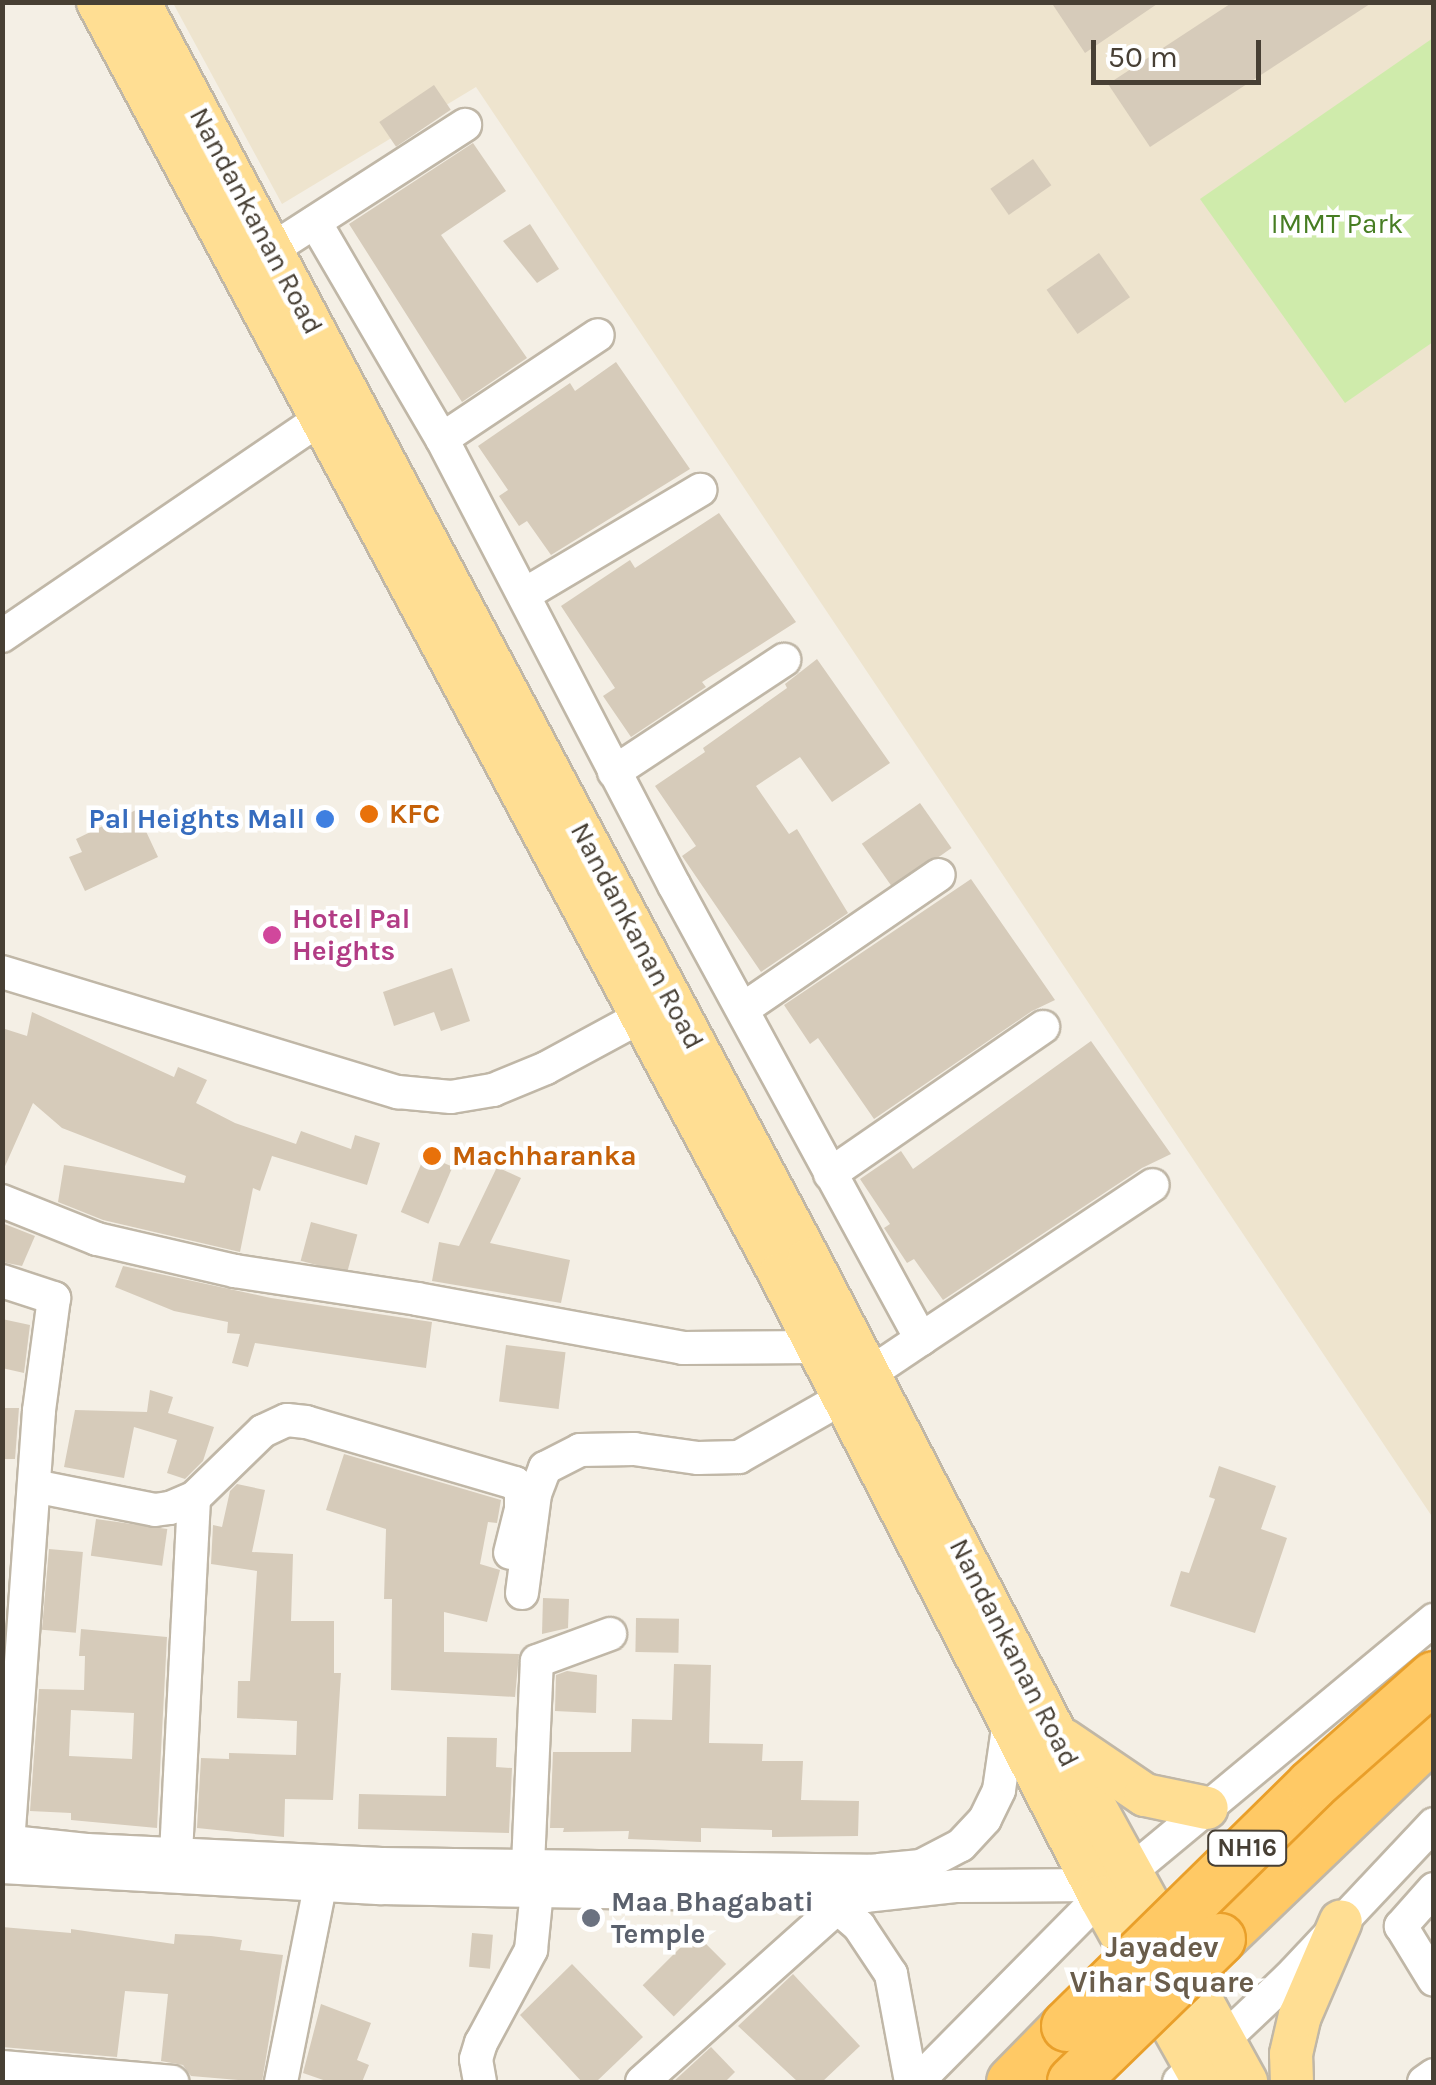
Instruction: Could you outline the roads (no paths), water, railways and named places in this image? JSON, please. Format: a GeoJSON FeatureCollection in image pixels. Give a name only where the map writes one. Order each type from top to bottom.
{"type":"FeatureCollection","features":[{"type":"Feature","properties":{"kind":"highway","name":"NH16"},"geometry":{"type":"LineString","coordinates":[[1012,2082],[1312,1785],[1434,1677]]}},
{"type":"Feature","properties":{"kind":"highway","name":"NH16"},"geometry":{"type":"LineString","coordinates":[[1073,2082],[1434,1734]]}},
{"type":"Feature","properties":{"kind":"main road"},"geometry":{"type":"LineString","coordinates":[[98,2],[322,418],[427,578]]}},
{"type":"Feature","properties":{"kind":"main road","name":"Nandankanan Road"},"geometry":{"type":"LineString","coordinates":[[139,2],[271,250],[642,1016],[818,1347],[856,1385],[1010,1715],[1108,1885]]}},
{"type":"Feature","properties":{"kind":"main road","name":"Nandankanan Road"},"geometry":{"type":"LineString","coordinates":[[427,578],[856,1385],[1056,1733],[1108,1885]]}},
{"type":"Feature","properties":{"kind":"main road"},"geometry":{"type":"LineString","coordinates":[[1056,1733],[1104,1771],[1145,1794],[1207,1808]]}},
{"type":"Feature","properties":{"kind":"main road"},"geometry":{"type":"LineString","coordinates":[[1108,1885],[1200,2068],[1246,2082]]}},
{"type":"Feature","properties":{"kind":"main road"},"geometry":{"type":"LineString","coordinates":[[1292,2082],[1291,2054],[1300,2016],[1312,1979],[1342,1921]]}},
{"type":"Feature","properties":{"kind":"street"},"geometry":{"type":"LineString","coordinates":[[271,250],[465,125]]}},
{"type":"Feature","properties":{"kind":"street"},"geometry":{"type":"LineString","coordinates":[[314,222],[442,440],[614,772],[921,1339]]}},
{"type":"Feature","properties":{"kind":"street"},"geometry":{"type":"LineString","coordinates":[[442,440],[598,335]]}},
{"type":"Feature","properties":{"kind":"street"},"geometry":{"type":"LineString","coordinates":[[2,636],[322,418]]}},
{"type":"Feature","properties":{"kind":"street"},"geometry":{"type":"LineString","coordinates":[[525,594],[700,490]]}},
{"type":"Feature","properties":{"kind":"street"},"geometry":{"type":"LineString","coordinates":[[614,772],[784,660]]}},
{"type":"Feature","properties":{"kind":"street"},"geometry":{"type":"LineString","coordinates":[[742,1009],[939,875]]}},
{"type":"Feature","properties":{"kind":"street"},"geometry":{"type":"LineString","coordinates":[[2,972],[398,1092],[451,1097],[492,1090],[546,1068],[642,1016]]}},
{"type":"Feature","properties":{"kind":"street"},"geometry":{"type":"LineString","coordinates":[[830,1174],[1043,1026]]}},
{"type":"Feature","properties":{"kind":"street"},"geometry":{"type":"LineString","coordinates":[[522,1594],[535,1494],[546,1468],[580,1450],[634,1449],[698,1458],[738,1457],[856,1385],[1153,1185]]}},
{"type":"Feature","properties":{"kind":"street"},"geometry":{"type":"LineString","coordinates":[[2,1201],[97,1239],[235,1272],[416,1299],[683,1348],[818,1347]]}},
{"type":"Feature","properties":{"kind":"street"},"geometry":{"type":"LineString","coordinates":[[2,1282],[54,1298],[38,1410],[4,1850],[320,1886],[869,1871],[922,1866],[961,1845],[985,1819],[999,1790],[1010,1715]]}},
{"type":"Feature","properties":{"kind":"street"},"geometry":{"type":"LineString","coordinates":[[34,1486],[155,1510],[194,1498],[263,1431],[287,1420],[306,1422],[515,1484],[521,1493],[521,1509],[510,1552]]}},
{"type":"Feature","properties":{"kind":"street"},"geometry":{"type":"LineString","coordinates":[[176,1854],[182,1662],[194,1498]]}},
{"type":"Feature","properties":{"kind":"street"},"geometry":{"type":"LineString","coordinates":[[914,2082],[1108,1885],[1434,1620]]}},
{"type":"Feature","properties":{"kind":"street"},"geometry":{"type":"LineString","coordinates":[[480,2082],[476,2059],[482,2043],[532,1950],[537,1662],[610,1634]]}},
{"type":"Feature","properties":{"kind":"street"},"geometry":{"type":"LineString","coordinates":[[1200,2068],[1434,1824]]}},
{"type":"Feature","properties":{"kind":"street"},"geometry":{"type":"LineString","coordinates":[[86,1862],[176,1854],[830,1901],[1004,1884],[1108,1885]]}},
{"type":"Feature","properties":{"kind":"street"},"geometry":{"type":"LineString","coordinates":[[281,2082],[320,1886]]}},
{"type":"Feature","properties":{"kind":"street"},"geometry":{"type":"LineString","coordinates":[[1434,1889],[1401,1926],[1434,1980]]}},
{"type":"Feature","properties":{"kind":"street"},"geometry":{"type":"LineString","coordinates":[[642,2082],[830,1901]]}},
{"type":"Feature","properties":{"kind":"street"},"geometry":{"type":"LineString","coordinates":[[830,1901],[859,1926],[891,1974],[914,2082]]}},
{"type":"Feature","properties":{"kind":"street"},"geometry":{"type":"LineString","coordinates":[[2,2067],[172,2082]]}},
{"type":"Feature","properties":{"kind":"street"},"geometry":{"type":"LineString","coordinates":[[1424,2082],[1434,2075]]}},
{"type":"Feature","properties":{"kind":"place","name":"KFC"},"geometry":{"type":"Point","coordinates":[369,814]}},
{"type":"Feature","properties":{"kind":"place","name":"Pal Heights Mall"},"geometry":{"type":"Point","coordinates":[325,819]}},
{"type":"Feature","properties":{"kind":"place","name":"Hotel Pal Heights"},"geometry":{"type":"Point","coordinates":[272,935]}},
{"type":"Feature","properties":{"kind":"place","name":"Machharanka"},"geometry":{"type":"Point","coordinates":[432,1156]}},
{"type":"Feature","properties":{"kind":"place","name":"Maa Bhagabati Temple"},"geometry":{"type":"Point","coordinates":[591,1918]}},
{"type":"Feature","properties":{"kind":"district","name":"Jayadev Vihar Square"},"geometry":{"type":"Point","coordinates":[1162,1964]}},
{"type":"Feature","properties":{"kind":"park label","name":"IMMT Park"},"geometry":{"type":"Point","coordinates":[1337,224]}}]}
